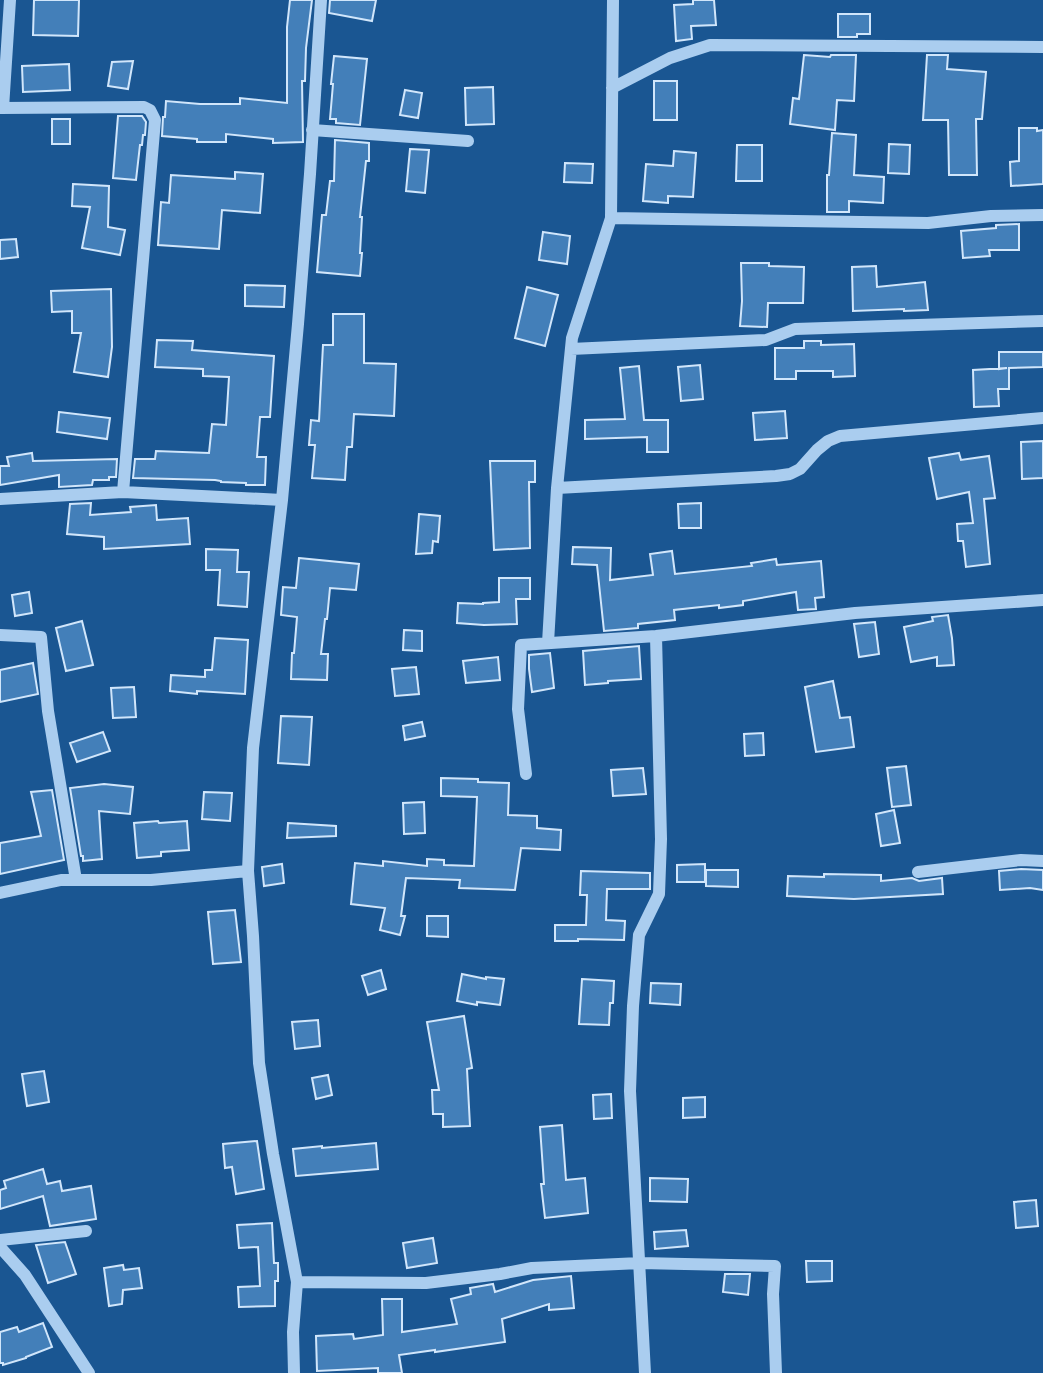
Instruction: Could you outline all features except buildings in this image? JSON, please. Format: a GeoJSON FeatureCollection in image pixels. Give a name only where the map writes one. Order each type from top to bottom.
{"type":"FeatureCollection","features":[{"type":"Feature","properties":{"kind":"street"},"geometry":{"type":"LineString","coordinates":[[10,0],[2,108],[144,107],[150,110],[155,120],[123,492]]}},
{"type":"Feature","properties":{"kind":"street"},"geometry":{"type":"LineString","coordinates":[[294,1373],[293,1332],[297,1282],[259,1063],[248,871],[253,748],[282,500],[298,324],[321,0]]}},
{"type":"Feature","properties":{"kind":"street"},"geometry":{"type":"LineString","coordinates":[[548,643],[557,488],[572,338],[611,218],[613,0]]}},
{"type":"Feature","properties":{"kind":"street"},"geometry":{"type":"LineString","coordinates":[[612,88],[670,58],[710,44],[1043,47]]}},
{"type":"Feature","properties":{"kind":"street"},"geometry":{"type":"LineString","coordinates":[[312,130],[468,141]]}},
{"type":"Feature","properties":{"kind":"street"},"geometry":{"type":"LineString","coordinates":[[611,218],[928,223],[991,216],[1043,215]]}},
{"type":"Feature","properties":{"kind":"street"},"geometry":{"type":"LineString","coordinates":[[571,349],[766,340],[795,329],[1043,321]]}},
{"type":"Feature","properties":{"kind":"street"},"geometry":{"type":"LineString","coordinates":[[557,488],[790,474],[800,469],[828,441],[840,436],[1043,418]]}},
{"type":"Feature","properties":{"kind":"street"},"geometry":{"type":"LineString","coordinates":[[0,499],[123,492],[282,500]]}},
{"type":"Feature","properties":{"kind":"street"},"geometry":{"type":"LineString","coordinates":[[526,774],[518,709],[521,645],[656,636],[855,613],[1043,600]]}},
{"type":"Feature","properties":{"kind":"street"},"geometry":{"type":"LineString","coordinates":[[0,635],[41,637],[48,711],[76,880]]}},
{"type":"Feature","properties":{"kind":"street"},"geometry":{"type":"LineString","coordinates":[[645,1373],[630,1090],[639,935],[659,894],[661,839],[656,636]]}},
{"type":"Feature","properties":{"kind":"street"},"geometry":{"type":"LineString","coordinates":[[918,872],[1021,860],[1043,860]]}},
{"type":"Feature","properties":{"kind":"street"},"geometry":{"type":"LineString","coordinates":[[0,893],[61,880],[151,880],[248,871]]}},
{"type":"Feature","properties":{"kind":"street"},"geometry":{"type":"LineString","coordinates":[[0,1240],[86,1231]]}},
{"type":"Feature","properties":{"kind":"street"},"geometry":{"type":"LineString","coordinates":[[0,1247],[25,1275],[89,1373]]}},
{"type":"Feature","properties":{"kind":"street"},"geometry":{"type":"LineString","coordinates":[[297,1282],[426,1283],[532,1268],[640,1263],[775,1266],[773,1294],[776,1373]]}}]}
